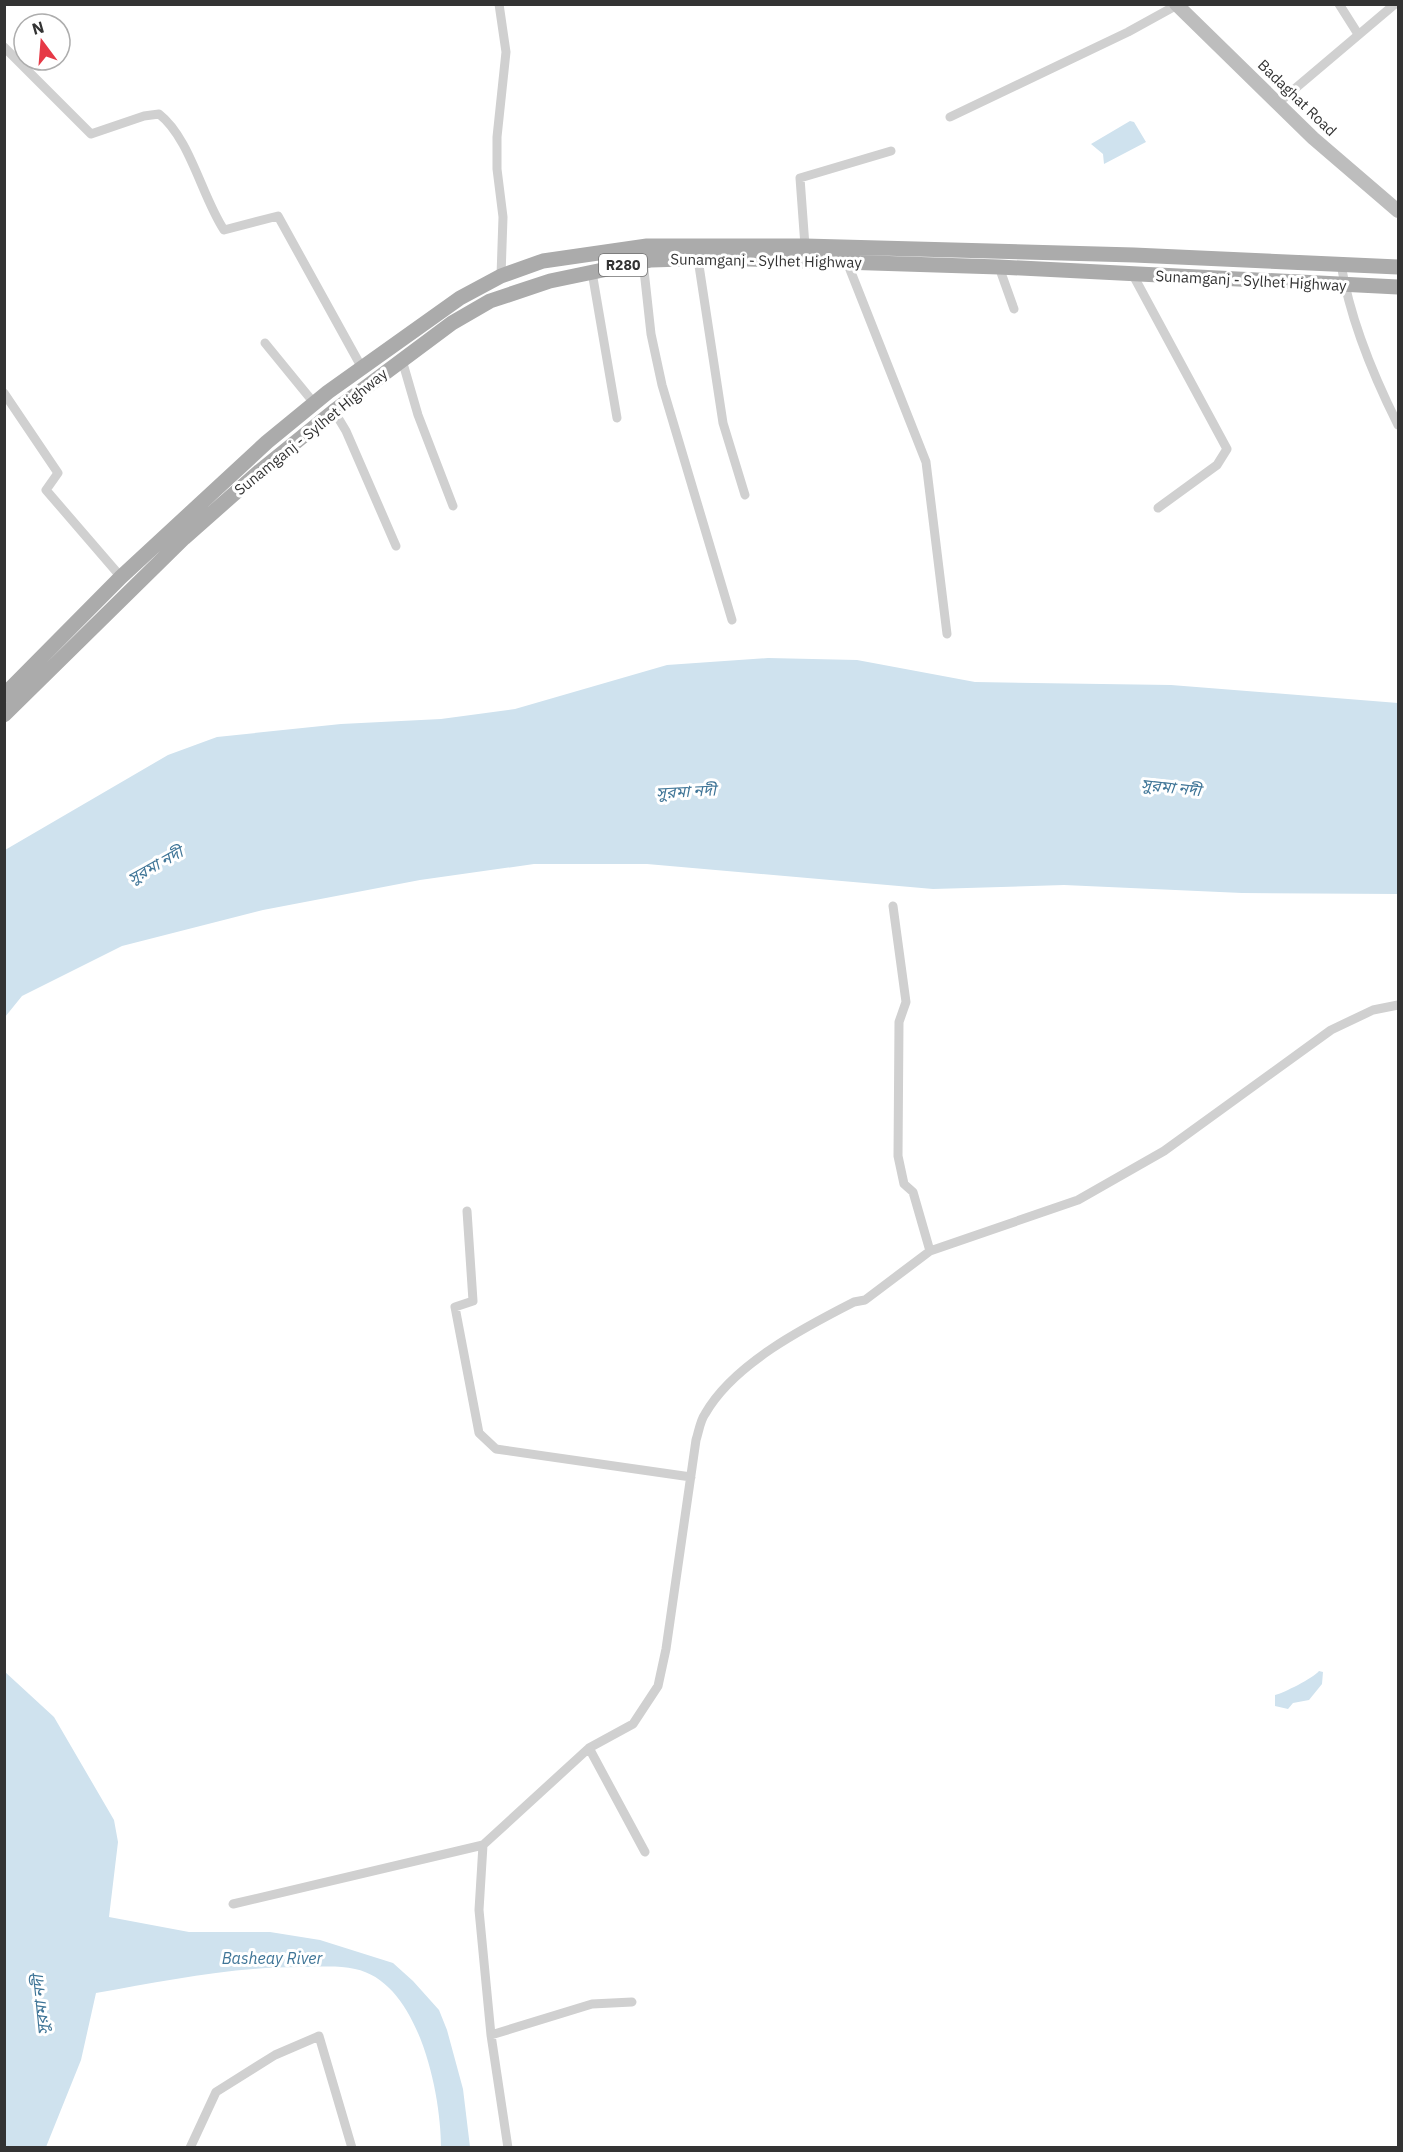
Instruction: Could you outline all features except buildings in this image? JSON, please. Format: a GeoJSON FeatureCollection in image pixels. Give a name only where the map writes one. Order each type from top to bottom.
{"type":"FeatureCollection","features":[{"type":"Feature","properties":{"kind":"main road","name":"Badaghat Road"},"geometry":{"type":"LineString","coordinates":[[1177,5],[1313,138],[1398,212]]}},
{"type":"Feature","properties":{"kind":"main road","name":"Sunamganj - Sylhet Highway"},"geometry":{"type":"LineString","coordinates":[[4,695],[121,577],[267,441],[314,403],[460,298],[501,276],[543,261],[647,246],[805,246],[1396,267]]}},
{"type":"Feature","properties":{"kind":"main road","name":"Sunamganj - Sylhet Highway"},"geometry":{"type":"LineString","coordinates":[[4,715],[184,538],[260,471],[334,411],[452,323],[489,301],[550,281],[644,261],[698,259],[999,267],[1396,287]]}},
{"type":"Feature","properties":{"kind":"main road"},"geometry":{"type":"LineString","coordinates":[[1217,278],[1218,259]]}},
{"type":"Feature","properties":{"kind":"main road"},"geometry":{"type":"LineString","coordinates":[[1396,267],[1396,287]]}},
{"type":"Feature","properties":{"kind":"street"},"geometry":{"type":"LineString","coordinates":[[499,4],[506,52],[496,137],[502,217],[501,276]]}},
{"type":"Feature","properties":{"kind":"street"},"geometry":{"type":"LineString","coordinates":[[1339,4],[1358,34]]}},
{"type":"Feature","properties":{"kind":"street"},"geometry":{"type":"LineString","coordinates":[[950,117],[1128,32],[1177,5]]}},
{"type":"Feature","properties":{"kind":"street"},"geometry":{"type":"LineString","coordinates":[[1278,104],[1358,34],[1394,6],[1398,15]]}},
{"type":"Feature","properties":{"kind":"street"},"geometry":{"type":"LineString","coordinates":[[4,47],[91,134],[144,116],[159,114],[165,119],[185,149],[214,215],[224,230],[278,216],[362,368]]}},
{"type":"Feature","properties":{"kind":"street"},"geometry":{"type":"LineString","coordinates":[[805,246],[800,178],[891,151]]}},
{"type":"Feature","properties":{"kind":"street"},"geometry":{"type":"LineString","coordinates":[[698,259],[723,423],[745,495]]}},
{"type":"Feature","properties":{"kind":"street"},"geometry":{"type":"LineString","coordinates":[[644,261],[651,334],[662,385],[732,620]]}},
{"type":"Feature","properties":{"kind":"street"},"geometry":{"type":"LineString","coordinates":[[846,262],[926,462],[946,634]]}},
{"type":"Feature","properties":{"kind":"street"},"geometry":{"type":"LineString","coordinates":[[1341,264],[1345,285],[1367,355],[1398,424]]}},
{"type":"Feature","properties":{"kind":"street"},"geometry":{"type":"LineString","coordinates":[[999,267],[1014,309]]}},
{"type":"Feature","properties":{"kind":"street"},"geometry":{"type":"LineString","coordinates":[[592,272],[617,418]]}},
{"type":"Feature","properties":{"kind":"street"},"geometry":{"type":"LineString","coordinates":[[1133,275],[1227,449],[1217,465],[1158,508]]}},
{"type":"Feature","properties":{"kind":"street"},"geometry":{"type":"LineString","coordinates":[[265,343],[314,403]]}},
{"type":"Feature","properties":{"kind":"street"},"geometry":{"type":"LineString","coordinates":[[402,360],[418,416],[453,506]]}},
{"type":"Feature","properties":{"kind":"street"},"geometry":{"type":"LineString","coordinates":[[4,393],[58,473],[46,490],[121,577]]}},
{"type":"Feature","properties":{"kind":"street"},"geometry":{"type":"LineString","coordinates":[[334,411],[396,546]]}},
{"type":"Feature","properties":{"kind":"street"},"geometry":{"type":"LineString","coordinates":[[894,906],[906,1002],[899,1022],[898,1156],[904,1184],[913,1192],[930,1251]]}},
{"type":"Feature","properties":{"kind":"street"},"geometry":{"type":"LineString","coordinates":[[233,1904],[483,1845],[589,1748],[633,1724],[658,1686],[666,1649],[696,1440],[704,1414],[720,1393],[759,1358],[782,1342],[854,1302],[865,1300],[930,1251],[1078,1200],[1164,1151],[1331,1030],[1373,1010],[1398,1005]]}},
{"type":"Feature","properties":{"kind":"street"},"geometry":{"type":"LineString","coordinates":[[467,1211],[473,1301],[455,1307],[479,1433],[496,1449],[691,1477]]}},
{"type":"Feature","properties":{"kind":"street"},"geometry":{"type":"LineString","coordinates":[[589,1748],[645,1852]]}},
{"type":"Feature","properties":{"kind":"street"},"geometry":{"type":"LineString","coordinates":[[483,1845],[479,1910],[491,2035],[508,2148]]}},
{"type":"Feature","properties":{"kind":"street"},"geometry":{"type":"LineString","coordinates":[[491,2035],[592,2004],[632,2002]]}},
{"type":"Feature","properties":{"kind":"street"},"geometry":{"type":"LineString","coordinates":[[190,2148],[216,2092],[275,2055],[319,2036],[352,2148]]}},
{"type":"Feature","properties":{"kind":"water"},"geometry":{"type":"Polygon","coordinates":[[[1130,121],[1134,122],[1146,142],[1104,164],[1103,154],[1091,144],[1130,121]]]}},
{"type":"Feature","properties":{"kind":"water","name":"সুরমা নদী"},"geometry":{"type":"Polygon","coordinates":[[[768,658],[857,660],[975,682],[1171,685],[1398,703],[1398,894],[1242,893],[1064,885],[933,889],[647,864],[534,864],[420,880],[263,910],[122,946],[22,996],[5,1017],[5,850],[168,755],[217,737],[341,724],[441,719],[515,709],[667,665],[768,658]]]}},
{"type":"Feature","properties":{"kind":"water"},"geometry":{"type":"Polygon","coordinates":[[[4,1671],[54,1717],[114,1820],[118,1842],[109,1917],[189,1932],[270,1932],[320,1940],[393,1963],[439,2010],[447,2030],[463,2089],[470,2147],[441,2147],[437,2099],[431,2071],[410,2017],[395,1995],[377,1978],[355,1969],[328,1967],[249,1969],[96,1993],[81,2060],[46,2147],[5,2147],[4,1671]]]}},
{"type":"Feature","properties":{"kind":"water"},"geometry":{"type":"Polygon","coordinates":[[[1319,1671],[1323,1672],[1322,1684],[1309,1700],[1293,1703],[1288,1709],[1275,1706],[1275,1695],[1298,1685],[1319,1671]]]}},
{"type":"Feature","properties":{"kind":"water label","name":"Basheay River"},"geometry":{"type":"Point","coordinates":[272,1958]}}]}
